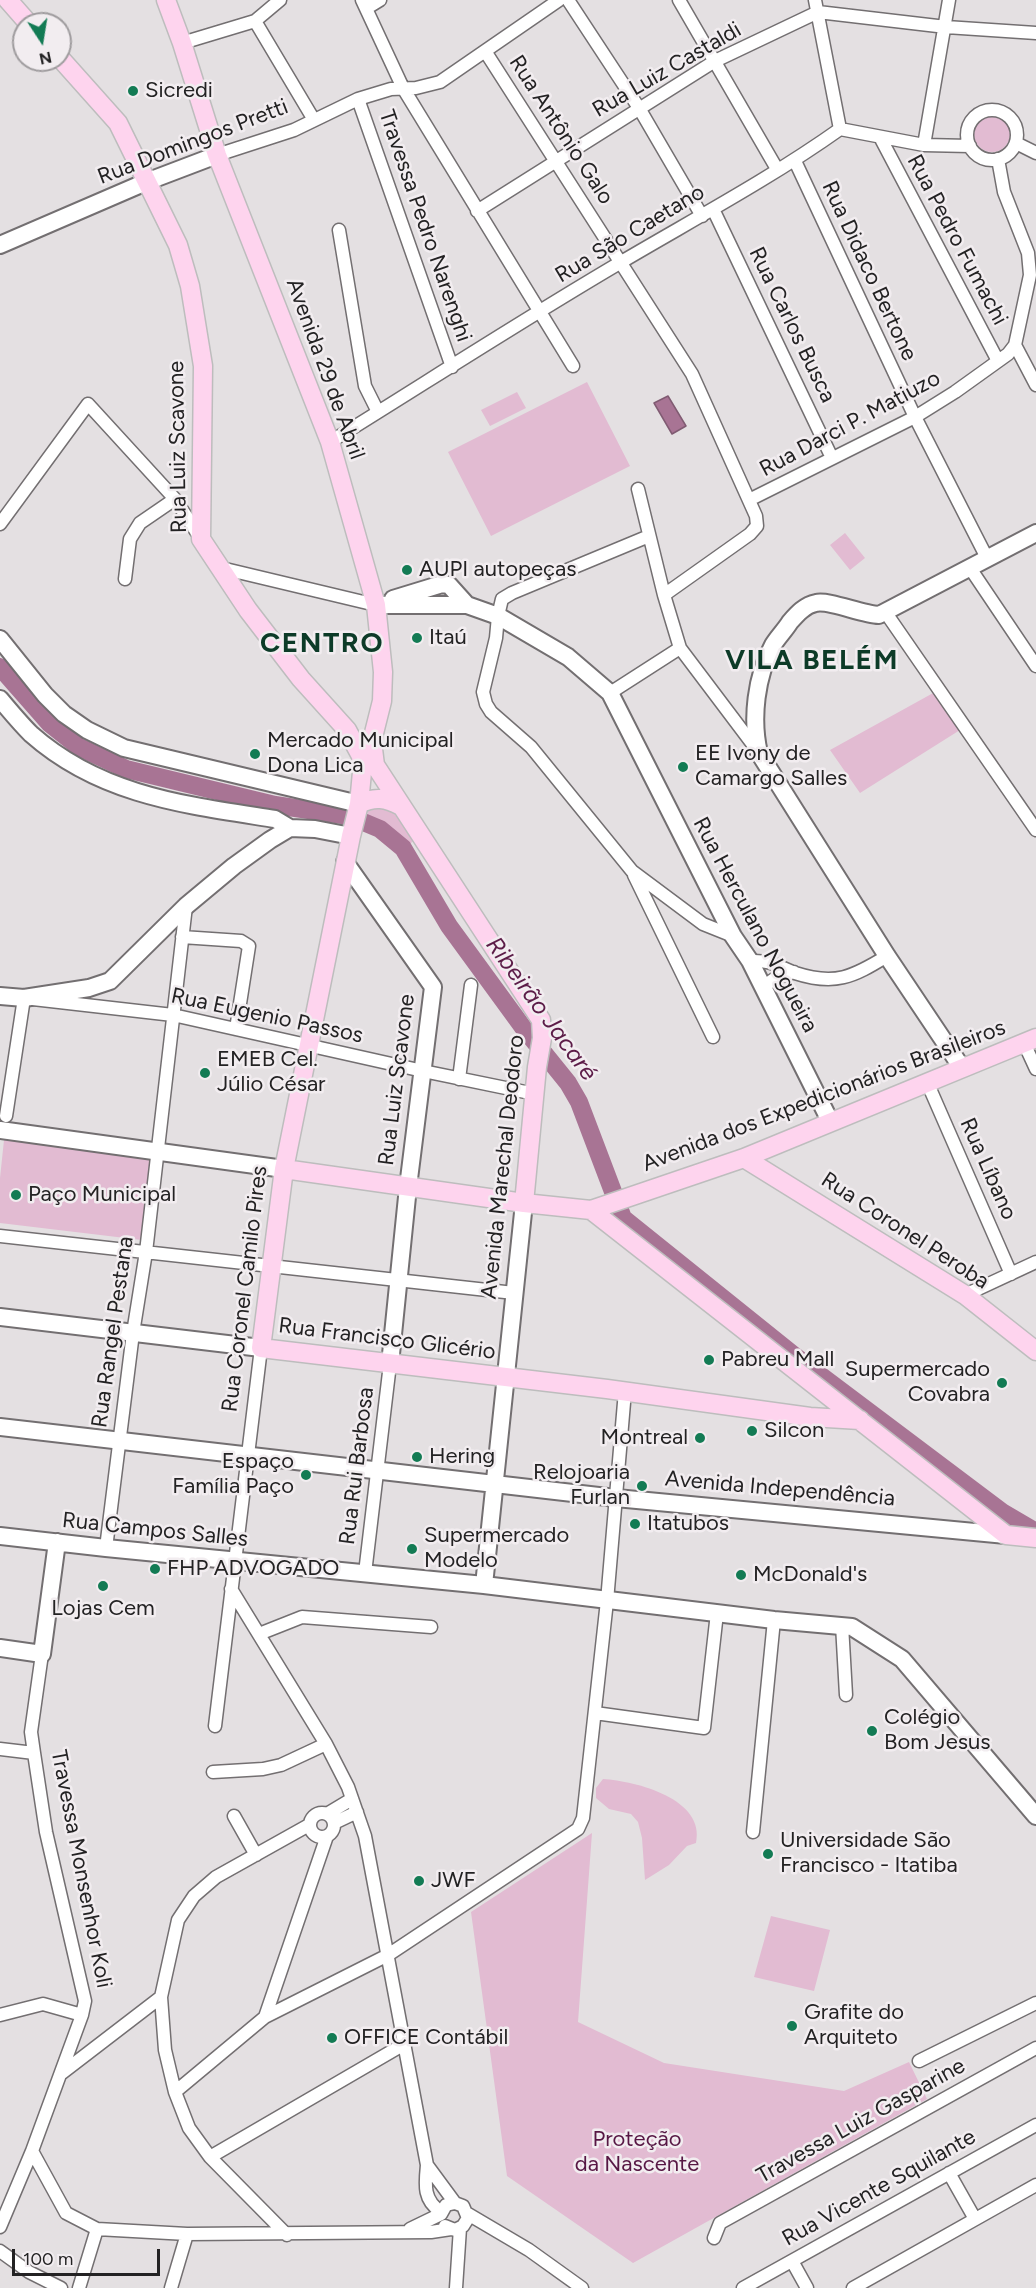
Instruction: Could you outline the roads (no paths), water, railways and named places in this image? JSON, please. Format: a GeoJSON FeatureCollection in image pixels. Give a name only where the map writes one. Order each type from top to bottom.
{"type":"FeatureCollection","features":[{"type":"Feature","properties":{"kind":"main road"},"geometry":{"type":"LineString","coordinates":[[8,0],[18,12]]}},
{"type":"Feature","properties":{"kind":"main road","name":"Avenida 29 de Abril"},"geometry":{"type":"LineString","coordinates":[[166,0],[217,155],[330,442],[376,605],[383,672],[381,701],[372,741],[375,765]]}},
{"type":"Feature","properties":{"kind":"main road","name":"Rua Luiz Scavone"},"geometry":{"type":"LineString","coordinates":[[72,71],[118,123],[178,245],[190,286],[202,366],[201,539],[248,610],[294,670],[347,730],[361,756],[362,772],[358,806],[345,862],[433,987],[408,1187],[390,1364]]}},
{"type":"Feature","properties":{"kind":"main road","name":"Rua Domingos Pretti"},"geometry":{"type":"LineString","coordinates":[[0,244],[146,182],[217,155]]}},
{"type":"Feature","properties":{"kind":"main road"},"geometry":{"type":"LineString","coordinates":[[962,1068],[887,956],[759,753],[754,732],[755,720],[764,668],[775,642],[797,614],[807,606],[826,603],[870,615],[886,613],[1036,533]]}},
{"type":"Feature","properties":{"kind":"main road"},"geometry":{"type":"LineString","coordinates":[[376,605],[442,584],[449,585],[467,605]]}},
{"type":"Feature","properties":{"kind":"main road"},"geometry":{"type":"LineString","coordinates":[[442,605],[451,600],[454,593]]}},
{"type":"Feature","properties":{"kind":"main road","name":"Rua Herculano Nogueira"},"geometry":{"type":"LineString","coordinates":[[376,605],[467,605],[498,616],[568,657],[610,693],[830,1121]]}},
{"type":"Feature","properties":{"kind":"main road"},"geometry":{"type":"LineString","coordinates":[[0,639],[45,696],[64,714],[87,730],[124,748],[358,806],[371,798],[388,799],[401,806]]}},
{"type":"Feature","properties":{"kind":"main road"},"geometry":{"type":"LineString","coordinates":[[0,699],[29,732],[44,744],[76,766],[135,793],[275,819],[290,828],[351,833]]}},
{"type":"Feature","properties":{"kind":"main road"},"geometry":{"type":"LineString","coordinates":[[347,730],[356,734],[374,730]]}},
{"type":"Feature","properties":{"kind":"main road","name":"Avenida Marechal Deodoro"},"geometry":{"type":"LineString","coordinates":[[375,765],[541,1020],[542,1038],[537,1067],[484,1585]]}},
{"type":"Feature","properties":{"kind":"main road"},"geometry":{"type":"LineString","coordinates":[[0,996],[24,998],[89,988],[110,981],[186,906],[234,866],[290,828]]}},
{"type":"Feature","properties":{"kind":"main road","name":"Rua Coronel Camilo Pires"},"geometry":{"type":"LineString","coordinates":[[261,1348],[284,1169],[345,862]]}},
{"type":"Feature","properties":{"kind":"main road","name":"Avenida dos Expedicionários Brasileiros"},"geometry":{"type":"LineString","coordinates":[[591,1210],[744,1158],[1030,1041]]}},
{"type":"Feature","properties":{"kind":"main road"},"geometry":{"type":"LineString","coordinates":[[3,1123],[158,1154],[591,1210],[1006,1535]]}},
{"type":"Feature","properties":{"kind":"main road","name":"Rua Coronel Peroba"},"geometry":{"type":"LineString","coordinates":[[744,1158],[965,1295],[1036,1351]]}},
{"type":"Feature","properties":{"kind":"main road","name":"Rua Francisco Glicério"},"geometry":{"type":"LineString","coordinates":[[0,1317],[506,1377],[810,1417],[860,1420]]}},
{"type":"Feature","properties":{"kind":"main road"},"geometry":{"type":"LineString","coordinates":[[810,1417],[817,1404],[815,1387]]}},
{"type":"Feature","properties":{"kind":"main road","name":"Avenida Independência"},"geometry":{"type":"LineString","coordinates":[[0,1427],[616,1498],[1033,1538]]}},
{"type":"Feature","properties":{"kind":"main road","name":"Rua Campos Salles"},"geometry":{"type":"LineString","coordinates":[[0,1536],[484,1585],[774,1620],[842,1625]]}},
{"type":"Feature","properties":{"kind":"main road","name":"Travessa Monsenhor Koli"},"geometry":{"type":"LineString","coordinates":[[42,1654],[57,1542]]}},
{"type":"Feature","properties":{"kind":"main road"},"geometry":{"type":"LineString","coordinates":[[842,1625],[852,1627],[902,1659],[1036,1816]]}},
{"type":"Feature","properties":{"kind":"main road"},"geometry":{"type":"LineString","coordinates":[[0,1648],[42,1654]]}},
{"type":"Feature","properties":{"kind":"street"},"geometry":{"type":"LineString","coordinates":[[182,43],[255,21],[267,5],[280,0]]}},
{"type":"Feature","properties":{"kind":"street"},"geometry":{"type":"LineString","coordinates":[[380,0],[364,4],[403,88],[573,366]]}},
{"type":"Feature","properties":{"kind":"street","name":"Rua Domingos Pretti"},"geometry":{"type":"LineString","coordinates":[[217,155],[294,130],[358,99],[391,89],[416,88],[440,82],[559,0]]}},
{"type":"Feature","properties":{"kind":"street","name":"Rua Carlos Busca"},"geometry":{"type":"LineString","coordinates":[[568,0],[708,213],[832,458]]}},
{"type":"Feature","properties":{"kind":"street"},"geometry":{"type":"LineString","coordinates":[[679,0],[777,169]]}},
{"type":"Feature","properties":{"kind":"street"},"geometry":{"type":"LineString","coordinates":[[924,145],[950,0]]}},
{"type":"Feature","properties":{"kind":"street"},"geometry":{"type":"LineString","coordinates":[[970,146],[924,145],[840,129],[816,6],[946,27],[1036,33]]}},
{"type":"Feature","properties":{"kind":"street","name":"Rua Luiz Castaldi"},"geometry":{"type":"LineString","coordinates":[[477,211],[715,61],[816,6]]}},
{"type":"Feature","properties":{"kind":"street"},"geometry":{"type":"LineString","coordinates":[[255,21],[314,120]]}},
{"type":"Feature","properties":{"kind":"street","name":"Rua Antônio Galo"},"geometry":{"type":"LineString","coordinates":[[485,51],[692,374],[756,516],[757,526],[750,534],[664,595]]}},
{"type":"Feature","properties":{"kind":"street","name":"Travessa Pedro Narenghi"},"geometry":{"type":"LineString","coordinates":[[358,99],[452,367]]}},
{"type":"Feature","properties":{"kind":"street"},"geometry":{"type":"LineString","coordinates":[[991,109],[1007,114],[1013,120],[1018,135],[1016,143],[1006,156],[998,159],[982,158],[970,146],[967,138],[970,122],[976,116],[991,109]]}},
{"type":"Feature","properties":{"kind":"street","name":"Rua São Caetano"},"geometry":{"type":"LineString","coordinates":[[330,442],[621,262],[708,213],[777,169],[795,161],[840,129]]}},
{"type":"Feature","properties":{"kind":"street","name":"Rua Pedro Fumachi"},"geometry":{"type":"LineString","coordinates":[[880,137],[998,361]]}},
{"type":"Feature","properties":{"kind":"street"},"geometry":{"type":"LineString","coordinates":[[1016,143],[1036,153]]}},
{"type":"Feature","properties":{"kind":"street"},"geometry":{"type":"LineString","coordinates":[[998,159],[1004,192],[1028,253],[1030,276],[1015,345],[1036,385]]}},
{"type":"Feature","properties":{"kind":"street","name":"Rua Didaco Bertone"},"geometry":{"type":"LineString","coordinates":[[795,161],[915,417],[987,558]]}},
{"type":"Feature","properties":{"kind":"street"},"geometry":{"type":"LineString","coordinates":[[339,230],[365,386],[378,412]]}},
{"type":"Feature","properties":{"kind":"street","name":"Rua Darci P. Matiuzo"},"geometry":{"type":"LineString","coordinates":[[749,500],[915,417],[956,392],[998,361],[1015,345]]}},
{"type":"Feature","properties":{"kind":"street"},"geometry":{"type":"LineString","coordinates":[[0,524],[88,404],[175,499],[201,539]]}},
{"type":"Feature","properties":{"kind":"street"},"geometry":{"type":"LineString","coordinates":[[638,489],[664,595],[680,648],[759,753]]}},
{"type":"Feature","properties":{"kind":"street"},"geometry":{"type":"LineString","coordinates":[[125,579],[130,540],[140,523],[175,499]]}},
{"type":"Feature","properties":{"kind":"street"},"geometry":{"type":"LineString","coordinates":[[649,536],[512,593],[502,600],[496,638],[483,692],[491,712],[531,747],[632,871],[713,1037]]}},
{"type":"Feature","properties":{"kind":"street"},"geometry":{"type":"LineString","coordinates":[[221,568],[376,605]]}},
{"type":"Feature","properties":{"kind":"street"},"geometry":{"type":"LineString","coordinates":[[970,568],[1036,666]]}},
{"type":"Feature","properties":{"kind":"street"},"geometry":{"type":"LineString","coordinates":[[886,613],[1036,830]]}},
{"type":"Feature","properties":{"kind":"street"},"geometry":{"type":"LineString","coordinates":[[610,693],[680,648]]}},
{"type":"Feature","properties":{"kind":"street"},"geometry":{"type":"LineString","coordinates":[[632,871],[703,924],[733,936]]}},
{"type":"Feature","properties":{"kind":"street","name":"Rua Rangel Pestana"},"geometry":{"type":"LineString","coordinates":[[106,1548],[133,1333],[146,1252],[186,906]]}},
{"type":"Feature","properties":{"kind":"street"},"geometry":{"type":"LineString","coordinates":[[182,937],[241,941],[249,946],[236,1029]]}},
{"type":"Feature","properties":{"kind":"street"},"geometry":{"type":"LineString","coordinates":[[750,962],[769,962],[795,972],[832,981],[860,972],[887,956]]}},
{"type":"Feature","properties":{"kind":"street"},"geometry":{"type":"LineString","coordinates":[[763,987],[777,977],[795,972]]}},
{"type":"Feature","properties":{"kind":"street"},"geometry":{"type":"LineString","coordinates":[[459,1079],[471,985]]}},
{"type":"Feature","properties":{"kind":"street"},"geometry":{"type":"LineString","coordinates":[[3,1123],[24,998]]}},
{"type":"Feature","properties":{"kind":"street","name":"Rua Eugenio Passos"},"geometry":{"type":"LineString","coordinates":[[24,998],[173,1015],[535,1094]]}},
{"type":"Feature","properties":{"kind":"street"},"geometry":{"type":"LineString","coordinates":[[1030,1041],[1036,1069]]}},
{"type":"Feature","properties":{"kind":"street","name":"Rua Líbano"},"geometry":{"type":"LineString","coordinates":[[927,1082],[1011,1274]]}},
{"type":"Feature","properties":{"kind":"street"},"geometry":{"type":"LineString","coordinates":[[0,1236],[514,1293]]}},
{"type":"Feature","properties":{"kind":"street"},"geometry":{"type":"LineString","coordinates":[[965,1295],[1036,1262]]}},
{"type":"Feature","properties":{"kind":"street","name":"Rua Coronel Camilo Pires"},"geometry":{"type":"LineString","coordinates":[[214,1726],[261,1348]]}},
{"type":"Feature","properties":{"kind":"street","name":"Rua Rui Barbosa"},"geometry":{"type":"LineString","coordinates":[[365,1573],[390,1364]]}},
{"type":"Feature","properties":{"kind":"street"},"geometry":{"type":"LineString","coordinates":[[175,2092],[265,2016],[388,1954],[578,1830],[583,1818],[595,1713],[625,1392]]}},
{"type":"Feature","properties":{"kind":"street"},"geometry":{"type":"LineString","coordinates":[[231,1589],[326,1744],[357,1812],[365,1836],[406,2043],[427,2165],[425,2180],[427,2194],[431,2205],[441,2213],[443,2224],[455,2229]]}},
{"type":"Feature","properties":{"kind":"street"},"geometry":{"type":"LineString","coordinates":[[595,1713],[704,1728],[717,1613]]}},
{"type":"Feature","properties":{"kind":"street"},"geometry":{"type":"LineString","coordinates":[[259,1634],[302,1617],[431,1627]]}},
{"type":"Feature","properties":{"kind":"street"},"geometry":{"type":"LineString","coordinates":[[753,1832],[774,1620]]}},
{"type":"Feature","properties":{"kind":"street"},"geometry":{"type":"LineString","coordinates":[[842,1625],[846,1695]]}},
{"type":"Feature","properties":{"kind":"street","name":"Travessa Monsenhor Koli"},"geometry":{"type":"LineString","coordinates":[[0,2227],[33,2151],[85,2001],[46,1832],[33,1753],[31,1732],[42,1654]]}},
{"type":"Feature","properties":{"kind":"street"},"geometry":{"type":"LineString","coordinates":[[213,1772],[262,1769],[281,1765],[326,1744]]}},
{"type":"Feature","properties":{"kind":"street"},"geometry":{"type":"LineString","coordinates":[[0,1749],[33,1753]]}},
{"type":"Feature","properties":{"kind":"street"},"geometry":{"type":"LineString","coordinates":[[331,1818],[352,1799]]}},
{"type":"Feature","properties":{"kind":"street"},"geometry":{"type":"LineString","coordinates":[[287,2235],[210,2157],[189,2128],[175,2092],[165,2050],[161,1997],[178,1920],[194,1896],[216,1877],[309,1825],[315,1815],[331,1818],[357,1812]]}},
{"type":"Feature","properties":{"kind":"street"},"geometry":{"type":"LineString","coordinates":[[234,1816],[256,1855]]}},
{"type":"Feature","properties":{"kind":"street"},"geometry":{"type":"LineString","coordinates":[[265,2016],[327,1836],[333,1831],[331,1818]]}},
{"type":"Feature","properties":{"kind":"street"},"geometry":{"type":"LineString","coordinates":[[309,1825],[315,1835],[327,1836]]}},
{"type":"Feature","properties":{"kind":"street"},"geometry":{"type":"LineString","coordinates":[[61,2073],[161,1997]]}},
{"type":"Feature","properties":{"kind":"street"},"geometry":{"type":"LineString","coordinates":[[919,2061],[1036,2003]]}},
{"type":"Feature","properties":{"kind":"street"},"geometry":{"type":"LineString","coordinates":[[0,2015],[44,2004],[82,2015]]}},
{"type":"Feature","properties":{"kind":"street"},"geometry":{"type":"LineString","coordinates":[[210,2157],[406,2043]]}},
{"type":"Feature","properties":{"kind":"street","name":"Travessa Luiz Gasparine"},"geometry":{"type":"LineString","coordinates":[[714,2238],[720,2223],[1036,2048]]}},
{"type":"Feature","properties":{"kind":"street","name":"Rua Vicente Squilante"},"geometry":{"type":"LineString","coordinates":[[743,2288],[1036,2125]]}},
{"type":"Feature","properties":{"kind":"street"},"geometry":{"type":"LineString","coordinates":[[33,2151],[66,2213],[97,2229],[187,2234],[287,2235],[405,2230],[431,2232],[455,2229],[466,2222],[468,2214]]}},
{"type":"Feature","properties":{"kind":"street"},"geometry":{"type":"LineString","coordinates":[[427,2165],[455,2203],[463,2206],[468,2214],[529,2250],[582,2288]]}},
{"type":"Feature","properties":{"kind":"street"},"geometry":{"type":"LineString","coordinates":[[949,2173],[975,2219]]}},
{"type":"Feature","properties":{"kind":"street"},"geometry":{"type":"LineString","coordinates":[[853,2288],[1036,2185]]}},
{"type":"Feature","properties":{"kind":"street"},"geometry":{"type":"LineString","coordinates":[[405,2230],[441,2213],[447,2205],[455,2203]]}},
{"type":"Feature","properties":{"kind":"street"},"geometry":{"type":"LineString","coordinates":[[79,2288],[97,2229]]}},
{"type":"Feature","properties":{"kind":"street"},"geometry":{"type":"LineString","coordinates":[[455,2229],[456,2288]]}},
{"type":"Feature","properties":{"kind":"street"},"geometry":{"type":"LineString","coordinates":[[171,2288],[187,2234]]}},
{"type":"Feature","properties":{"kind":"street"},"geometry":{"type":"LineString","coordinates":[[0,2251],[29,2271],[61,2288]]}},
{"type":"Feature","properties":{"kind":"street"},"geometry":{"type":"LineString","coordinates":[[792,2261],[807,2288]]}},
{"type":"Feature","properties":{"kind":"waterway","name":"Ribeirão Jacaré"},"geometry":{"type":"LineString","coordinates":[[0,667],[50,724],[79,747],[126,769],[275,805],[349,816],[380,829],[403,848],[449,926],[522,1026],[568,1083],[579,1102],[623,1218],[796,1357],[1002,1512],[1036,1532]]}},
{"type":"Feature","properties":{"kind":"place","name":"Sicredi"},"geometry":{"type":"Point","coordinates":[133,91]}},
{"type":"Feature","properties":{"kind":"place","name":"AUPI autopeças"},"geometry":{"type":"Point","coordinates":[407,570]}},
{"type":"Feature","properties":{"kind":"place","name":"Itaú"},"geometry":{"type":"Point","coordinates":[417,638]}},
{"type":"Feature","properties":{"kind":"place","name":"Mercado Municipal Dona Lica"},"geometry":{"type":"Point","coordinates":[255,754]}},
{"type":"Feature","properties":{"kind":"place","name":"EE Ivony de Camargo Salles"},"geometry":{"type":"Point","coordinates":[683,767]}},
{"type":"Feature","properties":{"kind":"place","name":"EMEB Cel. Júlio César"},"geometry":{"type":"Point","coordinates":[205,1073]}},
{"type":"Feature","properties":{"kind":"place","name":"Paço Municipal"},"geometry":{"type":"Point","coordinates":[16,1195]}},
{"type":"Feature","properties":{"kind":"place","name":"Pabreu Mall"},"geometry":{"type":"Point","coordinates":[709,1360]}},
{"type":"Feature","properties":{"kind":"place","name":"Supermercado Covabra"},"geometry":{"type":"Point","coordinates":[1002,1383]}},
{"type":"Feature","properties":{"kind":"place","name":"Silcon"},"geometry":{"type":"Point","coordinates":[752,1431]}},
{"type":"Feature","properties":{"kind":"place","name":"Montreal"},"geometry":{"type":"Point","coordinates":[700,1438]}},
{"type":"Feature","properties":{"kind":"place","name":"Hering"},"geometry":{"type":"Point","coordinates":[417,1457]}},
{"type":"Feature","properties":{"kind":"place","name":"Espaço Família Paço"},"geometry":{"type":"Point","coordinates":[306,1475]}},
{"type":"Feature","properties":{"kind":"place","name":"Relojoaria Furlan"},"geometry":{"type":"Point","coordinates":[642,1486]}},
{"type":"Feature","properties":{"kind":"place","name":"Itatubos"},"geometry":{"type":"Point","coordinates":[635,1524]}},
{"type":"Feature","properties":{"kind":"place","name":"Supermercado Modelo"},"geometry":{"type":"Point","coordinates":[412,1549]}},
{"type":"Feature","properties":{"kind":"place","name":"FHP ADVOGADO"},"geometry":{"type":"Point","coordinates":[155,1569]}},
{"type":"Feature","properties":{"kind":"place","name":"McDonald's"},"geometry":{"type":"Point","coordinates":[741,1575]}},
{"type":"Feature","properties":{"kind":"place","name":"Lojas Cem"},"geometry":{"type":"Point","coordinates":[103,1586]}},
{"type":"Feature","properties":{"kind":"place","name":"Colégio Bom Jesus"},"geometry":{"type":"Point","coordinates":[872,1731]}},
{"type":"Feature","properties":{"kind":"place","name":"Universidade São Francisco - Itatiba"},"geometry":{"type":"Point","coordinates":[768,1854]}},
{"type":"Feature","properties":{"kind":"place","name":"JWF"},"geometry":{"type":"Point","coordinates":[419,1881]}},
{"type":"Feature","properties":{"kind":"place","name":"Grafite do Arquiteto"},"geometry":{"type":"Point","coordinates":[792,2026]}},
{"type":"Feature","properties":{"kind":"place","name":"OFFICE Contábil"},"geometry":{"type":"Point","coordinates":[332,2038]}},
{"type":"Feature","properties":{"kind":"district","name":"CENTRO"},"geometry":{"type":"Point","coordinates":[322,644]}},
{"type":"Feature","properties":{"kind":"district","name":"VILA BELÉM"},"geometry":{"type":"Point","coordinates":[812,661]}},
{"type":"Feature","properties":{"kind":"park label","name":"Proteção da Nascente"},"geometry":{"type":"Point","coordinates":[637,2152]}}]}
